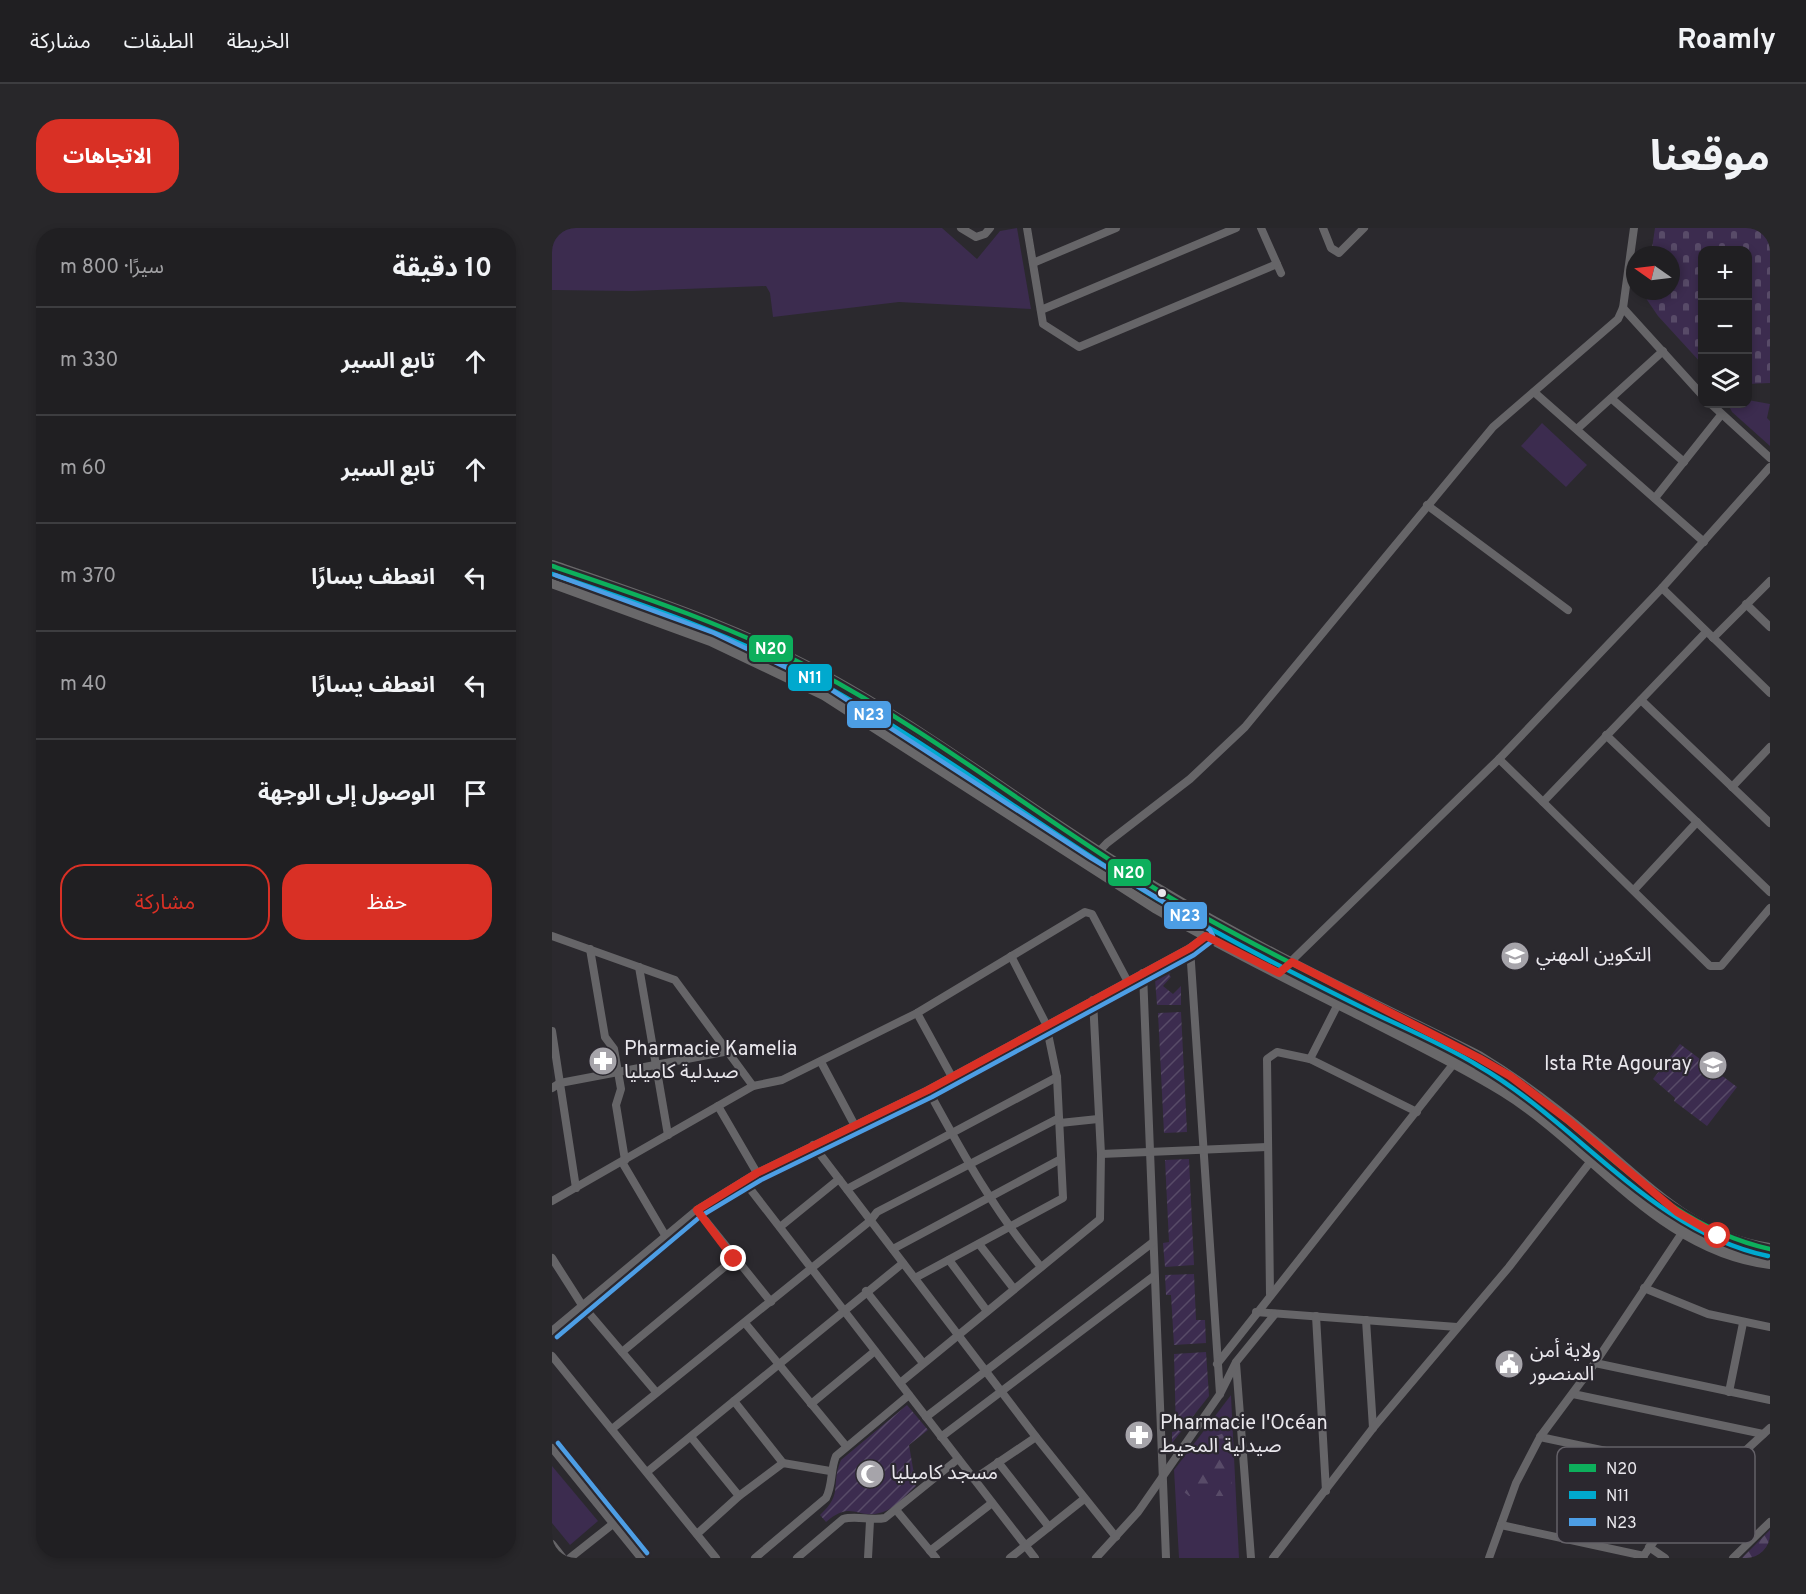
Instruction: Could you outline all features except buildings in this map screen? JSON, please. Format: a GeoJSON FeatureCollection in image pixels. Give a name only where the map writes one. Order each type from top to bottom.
{"type":"FeatureCollection","features":[{"type":"Feature","properties":{"kind":"main road"},"geometry":{"type":"LineString","coordinates":[[552,566],[659,603],[756,642],[850,690],[1096,853],[1214,922],[1479,1058],[1529,1090],[1690,1221],[1732,1241],[1770,1249]]}},
{"type":"Feature","properties":{"kind":"main road"},"geometry":{"type":"LineString","coordinates":[[585,594],[591,579]]}},
{"type":"Feature","properties":{"kind":"main road"},"geometry":{"type":"LineString","coordinates":[[552,582],[653,618],[748,656],[841,703],[1087,864],[1206,936],[1455,1062],[1506,1092],[1683,1233],[1736,1257],[1770,1263]]}},
{"type":"Feature","properties":{"kind":"main road"},"geometry":{"type":"LineString","coordinates":[[653,618],[659,603]]}},
{"type":"Feature","properties":{"kind":"main road"},"geometry":{"type":"LineString","coordinates":[[841,703],[850,690]]}},
{"type":"Feature","properties":{"kind":"street"},"geometry":{"type":"LineString","coordinates":[[961,228],[976,237],[985,234],[990,228]]}},
{"type":"Feature","properties":{"kind":"street"},"geometry":{"type":"LineString","coordinates":[[1027,228],[1043,324],[1079,347],[1277,264]]}},
{"type":"Feature","properties":{"kind":"street"},"geometry":{"type":"LineString","coordinates":[[1033,263],[1116,228]]}},
{"type":"Feature","properties":{"kind":"street"},"geometry":{"type":"LineString","coordinates":[[1041,310],[1236,228]]}},
{"type":"Feature","properties":{"kind":"street"},"geometry":{"type":"LineString","coordinates":[[1261,228],[1281,273]]}},
{"type":"Feature","properties":{"kind":"street"},"geometry":{"type":"LineString","coordinates":[[1323,228],[1332,250],[1339,253],[1364,228]]}},
{"type":"Feature","properties":{"kind":"street"},"geometry":{"type":"LineString","coordinates":[[1087,864],[1096,853],[1190,779],[1245,727],[1493,427],[1611,327],[1623,308],[1634,228]]}},
{"type":"Feature","properties":{"kind":"street"},"geometry":{"type":"LineString","coordinates":[[1623,308],[1698,391]]}},
{"type":"Feature","properties":{"kind":"street"},"geometry":{"type":"LineString","coordinates":[[1577,429],[1662,351]]}},
{"type":"Feature","properties":{"kind":"street"},"geometry":{"type":"LineString","coordinates":[[1534,392],[1704,542]]}},
{"type":"Feature","properties":{"kind":"street"},"geometry":{"type":"LineString","coordinates":[[1611,399],[1684,462]]}},
{"type":"Feature","properties":{"kind":"street"},"geometry":{"type":"LineString","coordinates":[[1715,408],[1770,458]]}},
{"type":"Feature","properties":{"kind":"street"},"geometry":{"type":"LineString","coordinates":[[1655,498],[1721,415]]}},
{"type":"Feature","properties":{"kind":"street"},"geometry":{"type":"LineString","coordinates":[[1279,973],[1499,759],[1662,588],[1770,467]]}},
{"type":"Feature","properties":{"kind":"street"},"geometry":{"type":"LineString","coordinates":[[1427,505],[1568,610]]}},
{"type":"Feature","properties":{"kind":"street"},"geometry":{"type":"LineString","coordinates":[[1543,802],[1641,700],[1770,581]]}},
{"type":"Feature","properties":{"kind":"street"},"geometry":{"type":"LineString","coordinates":[[1662,588],[1770,693]]}},
{"type":"Feature","properties":{"kind":"street"},"geometry":{"type":"LineString","coordinates":[[1746,604],[1770,627]]}},
{"type":"Feature","properties":{"kind":"street"},"geometry":{"type":"LineString","coordinates":[[1641,700],[1770,823]]}},
{"type":"Feature","properties":{"kind":"street"},"geometry":{"type":"LineString","coordinates":[[1606,735],[1770,892]]}},
{"type":"Feature","properties":{"kind":"street"},"geometry":{"type":"LineString","coordinates":[[1732,787],[1770,747]]}},
{"type":"Feature","properties":{"kind":"street"},"geometry":{"type":"LineString","coordinates":[[1499,759],[1713,968],[1721,966],[1770,908]]}},
{"type":"Feature","properties":{"kind":"street"},"geometry":{"type":"LineString","coordinates":[[1634,890],[1697,822]]}},
{"type":"Feature","properties":{"kind":"street"},"geometry":{"type":"LineString","coordinates":[[552,1201],[753,1086],[782,1080],[917,1013],[1081,914],[1088,912],[1100,926],[1128,982]]}},
{"type":"Feature","properties":{"kind":"street"},"geometry":{"type":"LineString","coordinates":[[552,1331],[697,1210],[757,1173],[928,1090],[1190,948],[1206,936],[1214,922]]}},
{"type":"Feature","properties":{"kind":"street"},"geometry":{"type":"LineString","coordinates":[[552,936],[675,980],[681,985],[753,1086]]}},
{"type":"Feature","properties":{"kind":"street"},"geometry":{"type":"LineString","coordinates":[[1190,948],[1220,1394]]}},
{"type":"Feature","properties":{"kind":"street"},"geometry":{"type":"LineString","coordinates":[[590,949],[605,1037],[614,1049],[621,1089],[616,1105],[623,1161],[665,1235]]}},
{"type":"Feature","properties":{"kind":"street"},"geometry":{"type":"LineString","coordinates":[[915,1278],[1063,1198],[1057,1077],[1046,1024],[1011,956]]}},
{"type":"Feature","properties":{"kind":"street"},"geometry":{"type":"LineString","coordinates":[[639,967],[668,1135]]}},
{"type":"Feature","properties":{"kind":"street"},"geometry":{"type":"LineString","coordinates":[[1143,973],[1166,1558]]}},
{"type":"Feature","properties":{"kind":"street"},"geometry":{"type":"LineString","coordinates":[[900,1383],[1100,1219],[1101,1154],[1093,1000]]}},
{"type":"Feature","properties":{"kind":"street"},"geometry":{"type":"LineString","coordinates":[[1310,1059],[1338,1004]]}},
{"type":"Feature","properties":{"kind":"street"},"geometry":{"type":"LineString","coordinates":[[917,1013],[952,1077]]}},
{"type":"Feature","properties":{"kind":"street"},"geometry":{"type":"LineString","coordinates":[[552,1031],[556,1085],[576,1188]]}},
{"type":"Feature","properties":{"kind":"street"},"geometry":{"type":"LineString","coordinates":[[556,1085],[729,1051]]}},
{"type":"Feature","properties":{"kind":"street"},"geometry":{"type":"LineString","coordinates":[[1270,1294],[1267,1059],[1277,1052],[1310,1059],[1417,1112]]}},
{"type":"Feature","properties":{"kind":"street"},"geometry":{"type":"LineString","coordinates":[[820,1062],[854,1124]]}},
{"type":"Feature","properties":{"kind":"street"},"geometry":{"type":"LineString","coordinates":[[1217,1364],[1455,1062]]}},
{"type":"Feature","properties":{"kind":"street"},"geometry":{"type":"LineString","coordinates":[[847,1189],[1057,1077]]}},
{"type":"Feature","properties":{"kind":"street"},"geometry":{"type":"LineString","coordinates":[[928,1090],[989,1199],[1007,1227],[1041,1268]]}},
{"type":"Feature","properties":{"kind":"street"},"geometry":{"type":"LineString","coordinates":[[718,1106],[757,1173]]}},
{"type":"Feature","properties":{"kind":"street"},"geometry":{"type":"LineString","coordinates":[[612,1429],[812,1269],[870,1221],[877,1212],[1060,1120],[1098,1119]]}},
{"type":"Feature","properties":{"kind":"street"},"geometry":{"type":"LineString","coordinates":[[813,1145],[1036,1437],[1116,1537]]}},
{"type":"Feature","properties":{"kind":"street"},"geometry":{"type":"LineString","coordinates":[[1101,1154],[1267,1147]]}},
{"type":"Feature","properties":{"kind":"street"},"geometry":{"type":"LineString","coordinates":[[1273,1558],[1373,1428],[1509,1267],[1601,1148]]}},
{"type":"Feature","properties":{"kind":"street"},"geometry":{"type":"LineString","coordinates":[[893,1249],[1061,1159]]}},
{"type":"Feature","properties":{"kind":"street"},"geometry":{"type":"LineString","coordinates":[[780,1227],[840,1179]]}},
{"type":"Feature","properties":{"kind":"street"},"geometry":{"type":"LineString","coordinates":[[744,1181],[1035,1558]]}},
{"type":"Feature","properties":{"kind":"street"},"geometry":{"type":"LineString","coordinates":[[697,1210],[734,1259],[771,1302]]}},
{"type":"Feature","properties":{"kind":"street"},"geometry":{"type":"LineString","coordinates":[[1489,1558],[1524,1465],[1540,1437],[1595,1363],[1690,1221]]}},
{"type":"Feature","properties":{"kind":"street"},"geometry":{"type":"LineString","coordinates":[[926,1418],[1152,1243]]}},
{"type":"Feature","properties":{"kind":"street"},"geometry":{"type":"LineString","coordinates":[[979,1244],[1014,1289]]}},
{"type":"Feature","properties":{"kind":"street"},"geometry":{"type":"LineString","coordinates":[[552,1258],[582,1305],[656,1392]]}},
{"type":"Feature","properties":{"kind":"street"},"geometry":{"type":"LineString","coordinates":[[622,1352],[734,1259]]}},
{"type":"Feature","properties":{"kind":"street"},"geometry":{"type":"LineString","coordinates":[[949,1260],[987,1311]]}},
{"type":"Feature","properties":{"kind":"street"},"geometry":{"type":"LineString","coordinates":[[647,1472],[903,1263]]}},
{"type":"Feature","properties":{"kind":"street"},"geometry":{"type":"LineString","coordinates":[[941,1437],[1154,1276]]}},
{"type":"Feature","properties":{"kind":"street"},"geometry":{"type":"LineString","coordinates":[[1644,1288],[1708,1314],[1770,1328]]}},
{"type":"Feature","properties":{"kind":"street"},"geometry":{"type":"LineString","coordinates":[[866,1291],[923,1363]]}},
{"type":"Feature","properties":{"kind":"street"},"geometry":{"type":"LineString","coordinates":[[1256,1312],[1457,1327]]}},
{"type":"Feature","properties":{"kind":"street"},"geometry":{"type":"LineString","coordinates":[[1096,1558],[1138,1512],[1162,1474],[1220,1394],[1236,1362],[1275,1314]]}},
{"type":"Feature","properties":{"kind":"street"},"geometry":{"type":"LineString","coordinates":[[1316,1316],[1326,1491]]}},
{"type":"Feature","properties":{"kind":"street"},"geometry":{"type":"LineString","coordinates":[[1366,1320],[1373,1428]]}},
{"type":"Feature","properties":{"kind":"street"},"geometry":{"type":"LineString","coordinates":[[745,1323],[846,1446]]}},
{"type":"Feature","properties":{"kind":"street"},"geometry":{"type":"LineString","coordinates":[[1729,1392],[1743,1323]]}},
{"type":"Feature","properties":{"kind":"street"},"geometry":{"type":"LineString","coordinates":[[811,1404],[875,1351]]}},
{"type":"Feature","properties":{"kind":"street"},"geometry":{"type":"LineString","coordinates":[[552,1356],[716,1558]]}},
{"type":"Feature","properties":{"kind":"street"},"geometry":{"type":"LineString","coordinates":[[1236,1362],[1251,1558]]}},
{"type":"Feature","properties":{"kind":"street"},"geometry":{"type":"LineString","coordinates":[[1595,1363],[1770,1400]]}},
{"type":"Feature","properties":{"kind":"street"},"geometry":{"type":"LineString","coordinates":[[1573,1394],[1766,1431]]}},
{"type":"Feature","properties":{"kind":"street"},"geometry":{"type":"LineString","coordinates":[[755,1558],[826,1498],[829,1492],[830,1471],[836,1456],[909,1395]]}},
{"type":"Feature","properties":{"kind":"street"},"geometry":{"type":"LineString","coordinates":[[734,1401],[783,1463],[830,1471]]}},
{"type":"Feature","properties":{"kind":"street"},"geometry":{"type":"LineString","coordinates":[[1749,1447],[1766,1431]]}},
{"type":"Feature","properties":{"kind":"street"},"geometry":{"type":"LineString","coordinates":[[691,1437],[739,1496]]}},
{"type":"Feature","properties":{"kind":"street"},"geometry":{"type":"LineString","coordinates":[[974,1479],[1036,1437]]}},
{"type":"Feature","properties":{"kind":"street"},"geometry":{"type":"LineString","coordinates":[[1540,1437],[1587,1447]]}},
{"type":"Feature","properties":{"kind":"street"},"geometry":{"type":"LineString","coordinates":[[552,1448],[641,1558]]}},
{"type":"Feature","properties":{"kind":"street"},"geometry":{"type":"LineString","coordinates":[[797,1558],[843,1519],[870,1521],[885,1518],[897,1511],[958,1459]]}},
{"type":"Feature","properties":{"kind":"street"},"geometry":{"type":"LineString","coordinates":[[998,1462],[1049,1527]]}},
{"type":"Feature","properties":{"kind":"street"},"geometry":{"type":"LineString","coordinates":[[697,1534],[739,1496],[783,1463]]}},
{"type":"Feature","properties":{"kind":"street"},"geometry":{"type":"LineString","coordinates":[[1010,1558],[1084,1498]]}},
{"type":"Feature","properties":{"kind":"street"},"geometry":{"type":"LineString","coordinates":[[897,1511],[933,1555],[992,1503]]}},
{"type":"Feature","properties":{"kind":"street"},"geometry":{"type":"LineString","coordinates":[[868,1558],[870,1521]]}},
{"type":"Feature","properties":{"kind":"street"},"geometry":{"type":"LineString","coordinates":[[1755,1537],[1770,1522]]}},
{"type":"Feature","properties":{"kind":"street"},"geometry":{"type":"LineString","coordinates":[[570,1558],[614,1523]]}},
{"type":"Feature","properties":{"kind":"street"},"geometry":{"type":"LineString","coordinates":[[1501,1525],[1557,1538]]}},
{"type":"Feature","properties":{"kind":"street"},"geometry":{"type":"LineString","coordinates":[[1581,1543],[1643,1557],[1652,1543]]}},
{"type":"Feature","properties":{"kind":"street"},"geometry":{"type":"LineString","coordinates":[[1733,1558],[1748,1543]]}},
{"type":"Feature","properties":{"kind":"street"},"geometry":{"type":"LineString","coordinates":[[552,1544],[563,1558]]}},
{"type":"Feature","properties":{"kind":"street"},"geometry":{"type":"LineString","coordinates":[[1649,1547],[1665,1558]]}},
{"type":"Feature","properties":{"kind":"green space"},"geometry":{"type":"Polygon","coordinates":[[[552,228],[942,228],[977,259],[1000,231],[1017,228],[1031,309],[899,302],[773,317],[770,293],[766,286],[632,291],[552,290],[552,228]]]}},
{"type":"Feature","properties":{"kind":"green space"},"geometry":{"type":"Polygon","coordinates":[[[1655,228],[1770,228],[1770,383],[1752,384],[1752,246],[1698,246],[1698,360],[1658,316],[1647,300],[1680,300],[1680,246],[1652,246],[1655,228]]]}},
{"type":"Feature","properties":{"kind":"green space"},"geometry":{"type":"Polygon","coordinates":[[[1752,401],[1770,404],[1767,418],[1770,421],[1770,446],[1730,408],[1752,408],[1752,401]]]}},
{"type":"Feature","properties":{"kind":"green space"},"geometry":{"type":"Polygon","coordinates":[[[1542,423],[1587,465],[1566,487],[1521,446],[1542,423]]]}},
{"type":"Feature","properties":{"kind":"green space"},"geometry":{"type":"Polygon","coordinates":[[[1173,969],[1169,975],[1171,977],[1163,986],[1173,994],[1181,986],[1181,1005],[1157,1005],[1155,979],[1173,969]]]}},
{"type":"Feature","properties":{"kind":"green space"},"geometry":{"type":"Polygon","coordinates":[[[1181,1012],[1187,1132],[1164,1133],[1158,1013],[1181,1012]]]}},
{"type":"Feature","properties":{"kind":"green space"},"geometry":{"type":"Polygon","coordinates":[[[1680,1044],[1737,1087],[1707,1126],[1674,1101],[1675,1098],[1653,1079],[1680,1044]]]}},
{"type":"Feature","properties":{"kind":"green space"},"geometry":{"type":"Polygon","coordinates":[[[1189,1159],[1194,1265],[1165,1267],[1163,1243],[1169,1242],[1165,1160],[1189,1159]]]}},
{"type":"Feature","properties":{"kind":"green space"},"geometry":{"type":"Polygon","coordinates":[[[1194,1274],[1196,1320],[1205,1320],[1206,1343],[1174,1345],[1171,1295],[1166,1295],[1165,1275],[1194,1274]]]}},
{"type":"Feature","properties":{"kind":"green space"},"geometry":{"type":"Polygon","coordinates":[[[1206,1352],[1209,1396],[1172,1443],[1172,1432],[1176,1431],[1174,1354],[1206,1352]]]}},
{"type":"Feature","properties":{"kind":"green space"},"geometry":{"type":"Polygon","coordinates":[[[1231,1395],[1239,1558],[1179,1558],[1174,1470],[1231,1395]]]}},
{"type":"Feature","properties":{"kind":"green space"},"geometry":{"type":"Polygon","coordinates":[[[907,1405],[928,1430],[909,1445],[916,1486],[897,1504],[883,1512],[867,1514],[843,1512],[826,1522],[820,1515],[832,1501],[841,1460],[907,1405]]]}},
{"type":"Feature","properties":{"kind":"green space"},"geometry":{"type":"Polygon","coordinates":[[[1230,1431],[1232,1496],[1189,1496],[1184,1492],[1182,1479],[1188,1474],[1206,1473],[1204,1440],[1230,1431]]]}},
{"type":"Feature","properties":{"kind":"green space"},"geometry":{"type":"Polygon","coordinates":[[[552,1466],[598,1521],[570,1545],[552,1523],[552,1466]]]}},
{"type":"Feature","properties":{"kind":"green space"},"geometry":{"type":"Polygon","coordinates":[[[1770,1530],[1770,1558],[1742,1558],[1770,1530]]]}},
{"type":"Feature","properties":{"kind":"transit line","name":"N20"},"geometry":{"type":"LineString","coordinates":[[552,566],[652,600],[751,639],[859,695],[945,749],[1116,864],[1184,906],[1287,961],[1478,1057],[1515,1081],[1618,1165],[1689,1216],[1728,1236],[1770,1249]]}},
{"type":"Feature","properties":{"kind":"transit line","name":"N11"},"geometry":{"type":"LineString","coordinates":[[552,574],[718,634],[813,679],[901,731],[1158,899],[1282,967],[1477,1065],[1514,1089],[1616,1173],[1687,1224],[1726,1243],[1768,1256]]}},
{"type":"Feature","properties":{"kind":"transit line","name":"N23"},"geometry":{"type":"LineString","coordinates":[[555,575],[714,633],[827,687],[1091,858],[1210,930],[1213,936],[1211,942],[1194,955],[932,1097],[761,1180],[701,1216],[557,1337]]}},
{"type":"Feature","properties":{"kind":"transit line","name":"N23"},"geometry":{"type":"LineString","coordinates":[[558,1443],[647,1553]]}},
{"type":"Feature","properties":{"kind":"place","name":"التكوين المهني"},"geometry":{"type":"Point","coordinates":[1515,956]}},
{"type":"Feature","properties":{"kind":"place","name":"Pharmacie Kamelia صيدلية كاميليا"},"geometry":{"type":"Point","coordinates":[603,1061]}},
{"type":"Feature","properties":{"kind":"place","name":"Ista Rte Agouray"},"geometry":{"type":"Point","coordinates":[1713,1065]}},
{"type":"Feature","properties":{"kind":"place","name":"ولاية أمن المنصور"},"geometry":{"type":"Point","coordinates":[1509,1364]}},
{"type":"Feature","properties":{"kind":"place","name":"Pharmacie l'Océan صيدلية المحيط"},"geometry":{"type":"Point","coordinates":[1139,1435]}},
{"type":"Feature","properties":{"kind":"place","name":"مسجد كاميليا"},"geometry":{"type":"Point","coordinates":[870,1474]}},
{"type":"Feature","properties":{"kind":"route"},"geometry":{"type":"LineString","coordinates":[[734,1259],[697,1210],[757,1173],[928,1090],[1007,1048],[1046,1024],[1190,948],[1206,936],[1279,973],[1292,962],[1510,1076],[1547,1103],[1677,1212],[1718,1236]]}}]}
